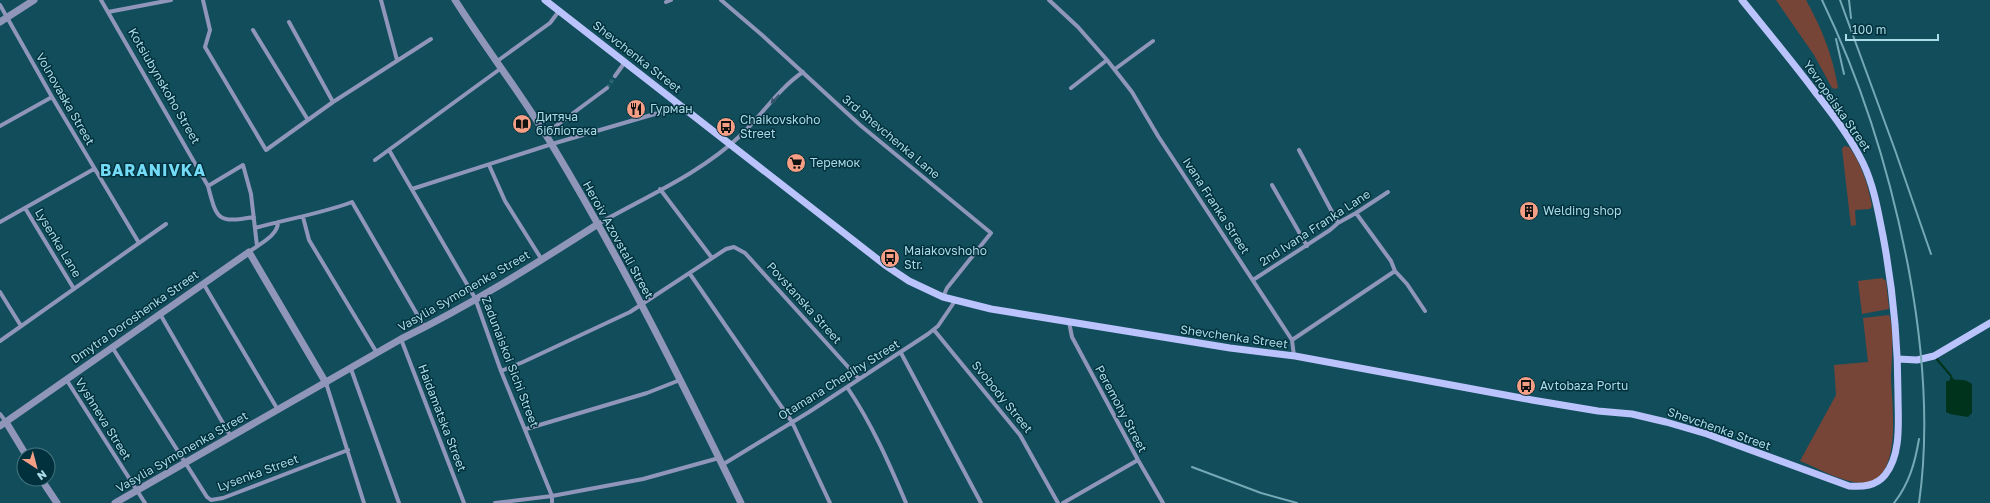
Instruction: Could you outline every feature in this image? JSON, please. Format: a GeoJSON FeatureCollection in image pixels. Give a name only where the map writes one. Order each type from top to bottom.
{"type":"FeatureCollection","features":[{"type":"Feature","properties":{"kind":"main road","name":"Shevchenka Street"},"geometry":{"type":"LineString","coordinates":[[545,0],[885,265],[909,281],[955,301],[991,310],[1230,348],[1294,356],[1532,400],[1598,411],[1632,414],[1707,434],[1818,476],[1849,486],[1861,487],[1878,481],[1886,475],[1893,461],[1898,424],[1898,359]]}},
{"type":"Feature","properties":{"kind":"main road","name":"Yevropeiska Street"},"geometry":{"type":"LineString","coordinates":[[1742,0],[1822,101],[1853,144],[1864,165],[1878,208],[1891,278],[1897,332],[1898,359]]}},
{"type":"Feature","properties":{"kind":"main road"},"geometry":{"type":"LineString","coordinates":[[1898,359],[1917,360],[1934,356],[1990,323]]}},
{"type":"Feature","properties":{"kind":"street"},"geometry":{"type":"LineString","coordinates":[[0,22],[34,0]]}},
{"type":"Feature","properties":{"kind":"street","name":"Kotsiubynskoho Street"},"geometry":{"type":"LineString","coordinates":[[101,0],[208,186],[213,208],[221,219],[228,221],[254,217]]}},
{"type":"Feature","properties":{"kind":"street"},"geometry":{"type":"LineString","coordinates":[[108,12],[171,0]]}},
{"type":"Feature","properties":{"kind":"street"},"geometry":{"type":"LineString","coordinates":[[203,0],[210,30],[205,47],[265,150],[333,102],[431,39]]}},
{"type":"Feature","properties":{"kind":"street"},"geometry":{"type":"LineString","coordinates":[[381,0],[397,60]]}},
{"type":"Feature","properties":{"kind":"street","name":"Heroiv Azovstali Street"},"geometry":{"type":"LineString","coordinates":[[455,0],[495,62],[552,144],[598,224],[642,304],[740,503]]}},
{"type":"Feature","properties":{"kind":"street"},"geometry":{"type":"LineString","coordinates":[[666,2],[671,0]]}},
{"type":"Feature","properties":{"kind":"street","name":"3rd Shevchenka Lane"},"geometry":{"type":"LineString","coordinates":[[721,0],[803,72],[860,125],[991,233],[947,288],[943,297]]}},
{"type":"Feature","properties":{"kind":"street","name":"Ivana Franka Street"},"geometry":{"type":"LineString","coordinates":[[1049,0],[1078,27],[1115,69],[1132,92],[1158,136],[1292,340],[1294,356]]}},
{"type":"Feature","properties":{"kind":"street","name":"Volnovaska Street"},"geometry":{"type":"LineString","coordinates":[[0,5],[94,169],[139,243]]}},
{"type":"Feature","properties":{"kind":"street"},"geometry":{"type":"LineString","coordinates":[[495,62],[550,23],[559,11]]}},
{"type":"Feature","properties":{"kind":"street"},"geometry":{"type":"LineString","coordinates":[[289,22],[333,102]]}},
{"type":"Feature","properties":{"kind":"street"},"geometry":{"type":"LineString","coordinates":[[253,30],[308,120]]}},
{"type":"Feature","properties":{"kind":"street"},"geometry":{"type":"LineString","coordinates":[[1115,69],[1153,41]]}},
{"type":"Feature","properties":{"kind":"street"},"geometry":{"type":"LineString","coordinates":[[1071,88],[1107,60]]}},
{"type":"Feature","properties":{"kind":"street"},"geometry":{"type":"LineString","coordinates":[[615,76],[625,62]]}},
{"type":"Feature","properties":{"kind":"street"},"geometry":{"type":"LineString","coordinates":[[375,160],[389,150],[398,141],[500,69]]}},
{"type":"Feature","properties":{"kind":"street","name":"Vasylia Symonenka Street"},"geometry":{"type":"LineString","coordinates":[[115,503],[401,339],[425,328],[542,260],[598,224],[694,170],[741,135],[793,80],[803,72]]}},
{"type":"Feature","properties":{"kind":"street"},"geometry":{"type":"LineString","coordinates":[[545,134],[607,88]]}},
{"type":"Feature","properties":{"kind":"street"},"geometry":{"type":"LineString","coordinates":[[0,126],[52,97]]}},
{"type":"Feature","properties":{"kind":"street"},"geometry":{"type":"LineString","coordinates":[[412,189],[552,144],[665,111],[678,104]]}},
{"type":"Feature","properties":{"kind":"street","name":"Zadunaiskoi Sichi Street"},"geometry":{"type":"LineString","coordinates":[[389,150],[475,298],[501,371],[526,429],[552,496],[552,503]]}},
{"type":"Feature","properties":{"kind":"street"},"geometry":{"type":"LineString","coordinates":[[1299,150],[1338,223]]}},
{"type":"Feature","properties":{"kind":"street"},"geometry":{"type":"LineString","coordinates":[[208,186],[243,165],[251,194],[257,246]]}},
{"type":"Feature","properties":{"kind":"street"},"geometry":{"type":"LineString","coordinates":[[488,165],[505,201],[542,260]]}},
{"type":"Feature","properties":{"kind":"street"},"geometry":{"type":"LineString","coordinates":[[0,222],[94,169]]}},
{"type":"Feature","properties":{"kind":"street"},"geometry":{"type":"LineString","coordinates":[[1272,185],[1306,246]]}},
{"type":"Feature","properties":{"kind":"street"},"geometry":{"type":"LineString","coordinates":[[501,371],[630,312],[677,280],[690,274],[712,258],[660,189]]}},
{"type":"Feature","properties":{"kind":"street","name":"2nd Ivana Franka Lane"},"geometry":{"type":"LineString","coordinates":[[1254,280],[1338,223],[1388,192]]}},
{"type":"Feature","properties":{"kind":"street"},"geometry":{"type":"LineString","coordinates":[[255,228],[325,212],[352,202],[425,328]]}},
{"type":"Feature","properties":{"kind":"street","name":"Lysenka Lane"},"geometry":{"type":"LineString","coordinates":[[25,208],[74,289]]}},
{"type":"Feature","properties":{"kind":"street"},"geometry":{"type":"LineString","coordinates":[[1356,213],[1391,261],[1395,271],[1407,284],[1425,311]]}},
{"type":"Feature","properties":{"kind":"street"},"geometry":{"type":"LineString","coordinates":[[303,217],[309,240],[377,353]]}},
{"type":"Feature","properties":{"kind":"street","name":"Dmytra Doroshenka Street"},"geometry":{"type":"LineString","coordinates":[[3,424],[66,378],[257,246],[276,230],[278,222]]}},
{"type":"Feature","properties":{"kind":"street"},"geometry":{"type":"LineString","coordinates":[[0,341],[166,224]]}},
{"type":"Feature","properties":{"kind":"street","name":"Povstanska Street"},"geometry":{"type":"LineString","coordinates":[[712,258],[730,247],[738,248],[745,253],[859,379]]}},
{"type":"Feature","properties":{"kind":"street"},"geometry":{"type":"LineString","coordinates":[[248,252],[326,383],[364,503]]}},
{"type":"Feature","properties":{"kind":"street"},"geometry":{"type":"LineString","coordinates":[[1292,340],[1395,271]]}},
{"type":"Feature","properties":{"kind":"street"},"geometry":{"type":"LineString","coordinates":[[690,274],[792,422],[830,503]]}},
{"type":"Feature","properties":{"kind":"street"},"geometry":{"type":"LineString","coordinates":[[203,283],[278,410]]}},
{"type":"Feature","properties":{"kind":"street"},"geometry":{"type":"LineString","coordinates":[[0,292],[22,326]]}},
{"type":"Feature","properties":{"kind":"street","name":"Otamana Chepihy Street"},"geometry":{"type":"LineString","coordinates":[[722,465],[901,353],[934,330],[951,310],[955,301]]}},
{"type":"Feature","properties":{"kind":"street"},"geometry":{"type":"LineString","coordinates":[[160,313],[232,437]]}},
{"type":"Feature","properties":{"kind":"street","name":"Peremohy Street"},"geometry":{"type":"LineString","coordinates":[[1069,322],[1072,337],[1138,460],[1163,503]]}},
{"type":"Feature","properties":{"kind":"street","name":"Svobody Street"},"geometry":{"type":"LineString","coordinates":[[934,330],[1020,435],[1058,503]]}},
{"type":"Feature","properties":{"kind":"street","name":"Haidamatska Street"},"geometry":{"type":"LineString","coordinates":[[401,339],[464,503]]}},
{"type":"Feature","properties":{"kind":"street","name":"Lysenka Street"},"geometry":{"type":"LineString","coordinates":[[112,347],[207,497],[211,500],[223,498],[348,450]]}},
{"type":"Feature","properties":{"kind":"street"},"geometry":{"type":"LineString","coordinates":[[901,353],[980,503]]}},
{"type":"Feature","properties":{"kind":"street"},"geometry":{"type":"LineString","coordinates":[[351,369],[399,503]]}},
{"type":"Feature","properties":{"kind":"street","name":"Vyshneva Street"},"geometry":{"type":"LineString","coordinates":[[66,378],[137,490]]}},
{"type":"Feature","properties":{"kind":"street"},"geometry":{"type":"LineString","coordinates":[[526,429],[647,394],[680,380]]}},
{"type":"Feature","properties":{"kind":"street"},"geometry":{"type":"LineString","coordinates":[[847,387],[866,415],[887,457],[906,503]]}},
{"type":"Feature","properties":{"kind":"street"},"geometry":{"type":"LineString","coordinates":[[0,414],[3,424],[20,447]]}},
{"type":"Feature","properties":{"kind":"street"},"geometry":{"type":"LineString","coordinates":[[495,503],[552,496],[643,480],[718,458]]}},
{"type":"Feature","properties":{"kind":"street"},"geometry":{"type":"LineString","coordinates":[[1063,503],[1138,460]]}},
{"type":"Feature","properties":{"kind":"street"},"geometry":{"type":"LineString","coordinates":[[46,487],[57,503]]}},
{"type":"Feature","properties":{"kind":"street"},"geometry":{"type":"LineString","coordinates":[[137,490],[145,503]]}},
{"type":"Feature","properties":{"kind":"shaded area"},"geometry":{"type":"Polygon","coordinates":[[[1776,0],[1806,0],[1822,32],[1836,75],[1838,87],[1836,89],[1832,88],[1814,55],[1776,0]]]}},
{"type":"Feature","properties":{"kind":"shaded area"},"geometry":{"type":"Polygon","coordinates":[[[1844,146],[1849,147],[1861,168],[1869,190],[1872,206],[1870,209],[1855,210],[1856,225],[1851,226],[1842,149],[1844,146]]]}},
{"type":"Feature","properties":{"kind":"shaded area"},"geometry":{"type":"Polygon","coordinates":[[[1882,278],[1886,281],[1889,309],[1862,314],[1858,281],[1882,278]]]}},
{"type":"Feature","properties":{"kind":"shaded area"},"geometry":{"type":"Polygon","coordinates":[[[1889,315],[1891,320],[1892,335],[1891,375],[1893,434],[1891,451],[1887,465],[1880,476],[1869,482],[1861,483],[1844,479],[1800,461],[1836,395],[1834,365],[1868,362],[1863,318],[1889,315]]]}},
{"type":"Feature","properties":{"kind":"shaded area"},"geometry":{"type":"Polygon","coordinates":[[[1951,376],[1955,380],[1964,380],[1972,384],[1972,413],[1968,417],[1946,412],[1946,381],[1949,381],[1951,376]]]}},
{"type":"Feature","properties":{"kind":"waterway"},"geometry":{"type":"LineString","coordinates":[[1935,357],[1951,376]]}},
{"type":"Feature","properties":{"kind":"tunnel"},"geometry":{"type":"LineString","coordinates":[[607,88],[615,76]]}},
{"type":"Feature","properties":{"kind":"railway"},"geometry":{"type":"LineString","coordinates":[[1822,0],[1851,66],[1885,166],[1909,271],[1918,328],[1923,387],[1924,445],[1919,503]]}},
{"type":"Feature","properties":{"kind":"railway"},"geometry":{"type":"LineString","coordinates":[[1840,0],[1931,254]]}},
{"type":"Feature","properties":{"kind":"railway"},"geometry":{"type":"LineString","coordinates":[[1849,0],[1851,18]]}},
{"type":"Feature","properties":{"kind":"railway"},"geometry":{"type":"LineString","coordinates":[[1836,39],[1844,74]]}},
{"type":"Feature","properties":{"kind":"railway"},"geometry":{"type":"LineString","coordinates":[[1894,503],[1904,488],[1911,473],[1919,439]]}},
{"type":"Feature","properties":{"kind":"railway"},"geometry":{"type":"LineString","coordinates":[[1192,467],[1261,493],[1297,503]]}},
{"type":"Feature","properties":{"kind":"place","name":"Гурман"},"geometry":{"type":"Point","coordinates":[636,109]}},
{"type":"Feature","properties":{"kind":"place","name":"Дитяча бібліотека"},"geometry":{"type":"Point","coordinates":[522,124]}},
{"type":"Feature","properties":{"kind":"place","name":"Chaikovskoho Street"},"geometry":{"type":"Point","coordinates":[726,127]}},
{"type":"Feature","properties":{"kind":"place","name":"Теремок"},"geometry":{"type":"Point","coordinates":[796,163]}},
{"type":"Feature","properties":{"kind":"place","name":"Welding shop"},"geometry":{"type":"Point","coordinates":[1529,211]}},
{"type":"Feature","properties":{"kind":"place","name":"Maiakovshoho Str."},"geometry":{"type":"Point","coordinates":[890,258]}},
{"type":"Feature","properties":{"kind":"place","name":"Avtobaza Portu"},"geometry":{"type":"Point","coordinates":[1526,386]}},
{"type":"Feature","properties":{"kind":"district","name":"BARANIVKA"},"geometry":{"type":"Point","coordinates":[153,170]}}]}
